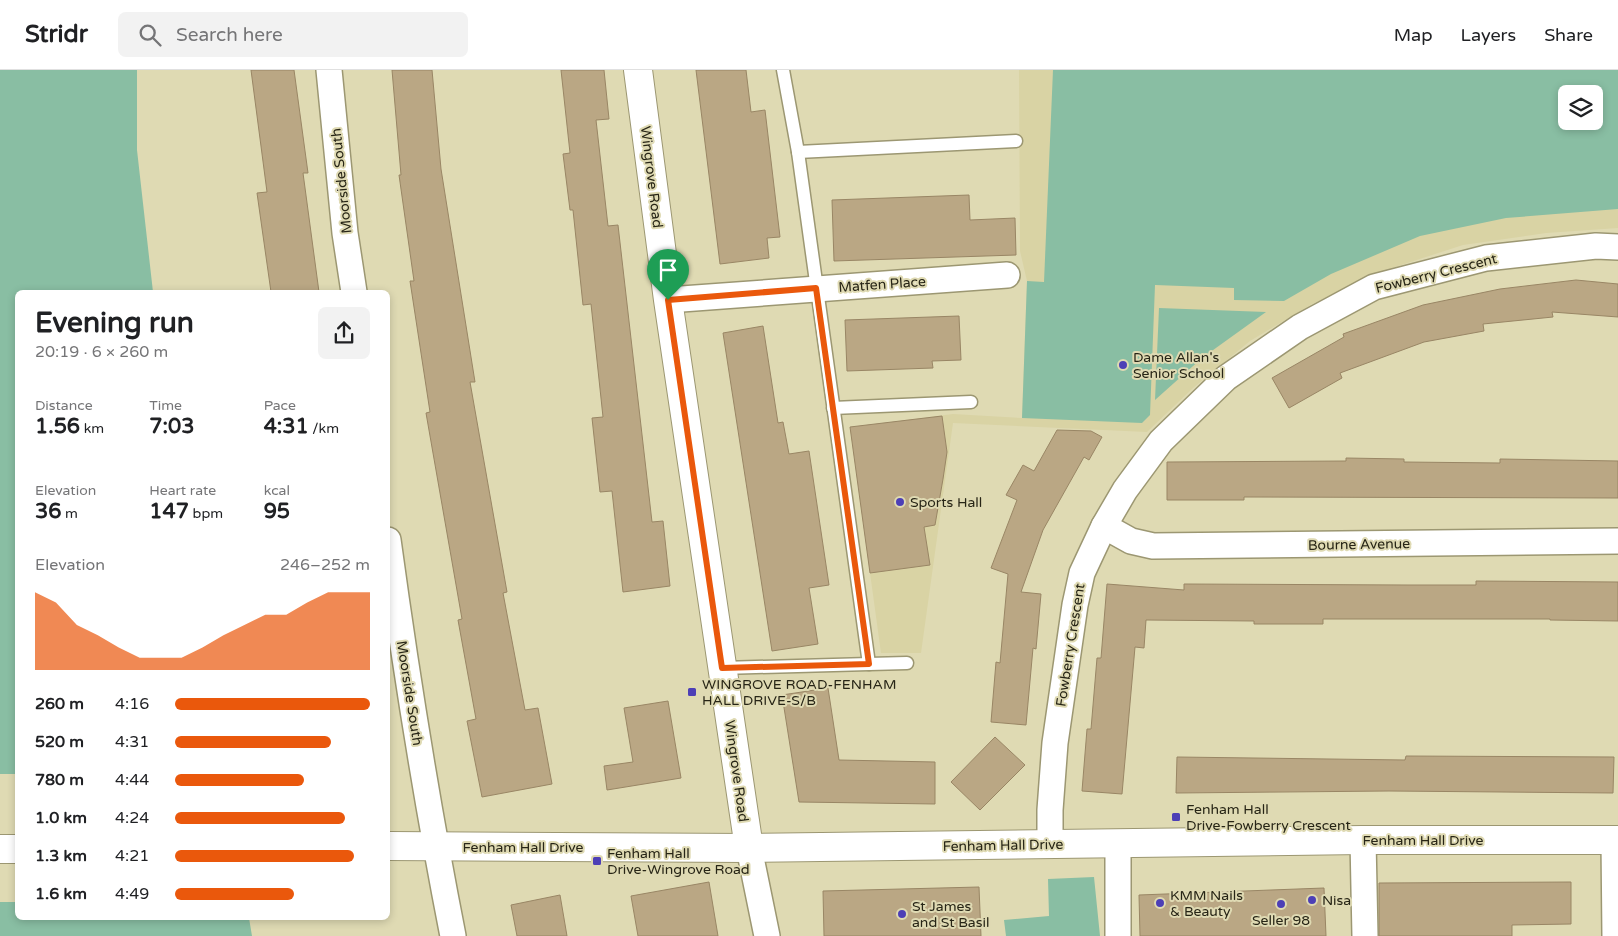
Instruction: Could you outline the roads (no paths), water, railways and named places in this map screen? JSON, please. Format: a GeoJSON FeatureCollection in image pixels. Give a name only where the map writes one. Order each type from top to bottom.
{"type":"FeatureCollection","features":[{"type":"Feature","properties":{"kind":"street","name":"Moorside South"},"geometry":{"type":"LineString","coordinates":[[330,70],[346,234],[354,290]]}},
{"type":"Feature","properties":{"kind":"street","name":"Wingrove Road"},"geometry":{"type":"LineString","coordinates":[[638,70],[668,300],[749,848]]}},
{"type":"Feature","properties":{"kind":"street","name":"Fowberry Crescent"},"geometry":{"type":"LineString","coordinates":[[1050,844],[1054,743],[1075,605],[1082,573],[1104,526],[1125,490],[1161,442],[1226,378],[1300,327],[1374,287],[1486,258],[1596,246],[1618,247]]}},
{"type":"Feature","properties":{"kind":"street","name":"Matfen Place"},"geometry":{"type":"LineString","coordinates":[[668,300],[1007,275]]}},
{"type":"Feature","properties":{"kind":"street","name":"Bourne Avenue"},"geometry":{"type":"LineString","coordinates":[[1104,526],[1131,541],[1153,546],[1618,541]]}},
{"type":"Feature","properties":{"kind":"street","name":"Moorside South"},"geometry":{"type":"LineString","coordinates":[[390,554],[404,656],[435,846],[453,936]]}},
{"type":"Feature","properties":{"kind":"street","name":"Fenham Hall Drive"},"geometry":{"type":"LineString","coordinates":[[390,846],[749,848],[1363,840],[1616,840]]}},
{"type":"Feature","properties":{"kind":"street"},"geometry":{"type":"LineString","coordinates":[[1363,840],[1365,936]]}},
{"type":"Feature","properties":{"kind":"street"},"geometry":{"type":"LineString","coordinates":[[1615,936],[1616,840]]}},
{"type":"Feature","properties":{"kind":"street"},"geometry":{"type":"LineString","coordinates":[[1118,843],[1118,936]]}},
{"type":"Feature","properties":{"kind":"street"},"geometry":{"type":"LineString","coordinates":[[749,848],[767,936]]}},
{"type":"Feature","properties":{"kind":"street"},"geometry":{"type":"LineString","coordinates":[[0,849],[15,849]]}},
{"type":"Feature","properties":{"kind":"lane"},"geometry":{"type":"LineString","coordinates":[[783,70],[798,152],[869,664]]}},
{"type":"Feature","properties":{"kind":"lane"},"geometry":{"type":"LineString","coordinates":[[798,152],[1016,141]]}},
{"type":"Feature","properties":{"kind":"lane"},"geometry":{"type":"LineString","coordinates":[[833,408],[971,402]]}},
{"type":"Feature","properties":{"kind":"lane"},"geometry":{"type":"LineString","coordinates":[[722,668],[907,663]]}},
{"type":"Feature","properties":{"kind":"place","name":"Dame Allan's Senior School"},"geometry":{"type":"Point","coordinates":[1123,365]}},
{"type":"Feature","properties":{"kind":"place","name":"Sports Hall"},"geometry":{"type":"Point","coordinates":[900,502]}},
{"type":"Feature","properties":{"kind":"place","name":"WINGROVE ROAD-FENHAM HALL DRIVE-S/B"},"geometry":{"type":"Point","coordinates":[692,692]}},
{"type":"Feature","properties":{"kind":"place","name":"Fenham Hall Drive-Fowberry Crescent"},"geometry":{"type":"Point","coordinates":[1176,817]}},
{"type":"Feature","properties":{"kind":"place","name":"Fenham Hall Drive-Wingrove Road"},"geometry":{"type":"Point","coordinates":[597,861]}},
{"type":"Feature","properties":{"kind":"place","name":"Nisa"},"geometry":{"type":"Point","coordinates":[1312,900]}},
{"type":"Feature","properties":{"kind":"place","name":"KMM Nails & Beauty"},"geometry":{"type":"Point","coordinates":[1160,903]}},
{"type":"Feature","properties":{"kind":"place","name":"Seller 98"},"geometry":{"type":"Point","coordinates":[1281,904]}},
{"type":"Feature","properties":{"kind":"place","name":"St James and St Basil"},"geometry":{"type":"Point","coordinates":[902,914]}}]}
